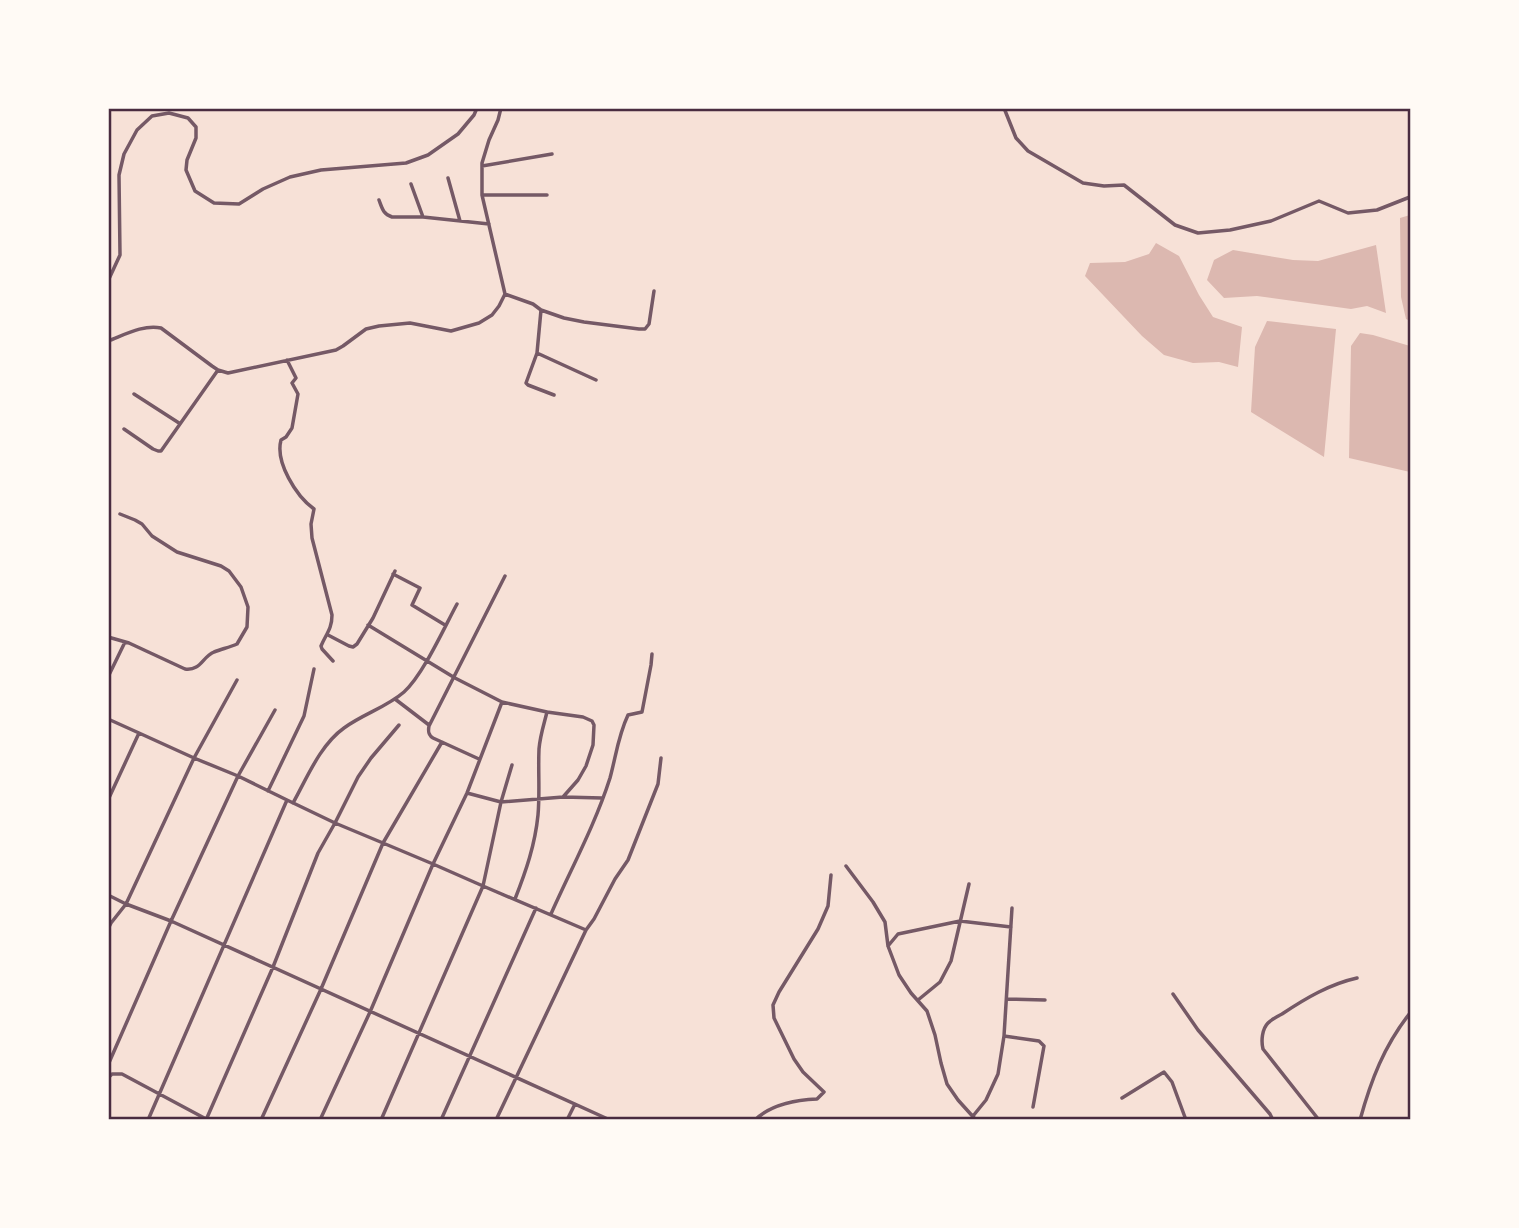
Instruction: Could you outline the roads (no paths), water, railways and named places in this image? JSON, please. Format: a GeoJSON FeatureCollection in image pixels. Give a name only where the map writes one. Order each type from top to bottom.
{"type":"FeatureCollection","features":[{"type":"Feature","properties":{"kind":"street"},"geometry":{"type":"LineString","coordinates":[[108,281],[120,255],[120,175],[124,154],[137,130],[152,116],[169,113],[188,118],[196,127],[196,138],[187,160],[187,170],[195,191],[214,204],[239,204],[290,177],[321,170],[406,163],[428,155],[458,134],[477,108]]}},
{"type":"Feature","properties":{"kind":"street"},"geometry":{"type":"LineString","coordinates":[[108,341],[155,326],[218,370],[228,373],[336,350],[366,329],[379,326],[410,323],[451,331],[479,323],[492,315],[505,293],[482,195],[482,166],[501,108]]}},
{"type":"Feature","properties":{"kind":"street"},"geometry":{"type":"LineString","coordinates":[[1004,108],[1016,138],[1028,151],[1083,183],[1124,185],[1175,225],[1198,233],[1230,230],[1271,221],[1319,201],[1348,213],[1377,210],[1410,197]]}},
{"type":"Feature","properties":{"kind":"street"},"geometry":{"type":"LineString","coordinates":[[482,166],[552,154]]}},
{"type":"Feature","properties":{"kind":"street"},"geometry":{"type":"LineString","coordinates":[[448,178],[460,221]]}},
{"type":"Feature","properties":{"kind":"street"},"geometry":{"type":"LineString","coordinates":[[411,184],[423,217]]}},
{"type":"Feature","properties":{"kind":"street"},"geometry":{"type":"LineString","coordinates":[[482,195],[547,195]]}},
{"type":"Feature","properties":{"kind":"street"},"geometry":{"type":"LineString","coordinates":[[379,200],[388,216],[489,224]]}},
{"type":"Feature","properties":{"kind":"street"},"geometry":{"type":"LineString","coordinates":[[505,293],[564,318],[584,323],[645,329],[649,324],[654,291]]}},
{"type":"Feature","properties":{"kind":"street"},"geometry":{"type":"LineString","coordinates":[[541,310],[537,353],[526,383],[554,395]]}},
{"type":"Feature","properties":{"kind":"street"},"geometry":{"type":"LineString","coordinates":[[537,353],[596,380]]}},
{"type":"Feature","properties":{"kind":"street"},"geometry":{"type":"LineString","coordinates":[[287,360],[296,377],[292,383],[298,394],[292,428],[281,440],[278,449],[290,481],[303,501],[314,509],[312,538],[332,615],[332,623],[322,643],[322,649],[333,661]]}},
{"type":"Feature","properties":{"kind":"street"},"geometry":{"type":"LineString","coordinates":[[124,429],[161,451],[218,370]]}},
{"type":"Feature","properties":{"kind":"street"},"geometry":{"type":"LineString","coordinates":[[134,394],[180,424]]}},
{"type":"Feature","properties":{"kind":"street"},"geometry":{"type":"LineString","coordinates":[[108,636],[192,670],[211,653],[237,644],[247,627],[248,607],[242,587],[229,571],[177,552],[152,536],[135,520],[121,514]]}},
{"type":"Feature","properties":{"kind":"street"},"geometry":{"type":"LineString","coordinates":[[328,635],[354,646],[362,637],[394,572],[420,587],[412,605],[445,625]]}},
{"type":"Feature","properties":{"kind":"street"},"geometry":{"type":"LineString","coordinates":[[479,759],[430,736],[428,731],[505,576]]}},
{"type":"Feature","properties":{"kind":"street"},"geometry":{"type":"LineString","coordinates":[[293,803],[328,743],[342,729],[405,691],[426,661],[457,604]]}},
{"type":"Feature","properties":{"kind":"street"},"geometry":{"type":"LineString","coordinates":[[368,625],[455,678],[502,702],[589,718],[594,725],[593,745],[578,780],[563,797]]}},
{"type":"Feature","properties":{"kind":"street"},"geometry":{"type":"LineString","coordinates":[[108,677],[125,642]]}},
{"type":"Feature","properties":{"kind":"street"},"geometry":{"type":"LineString","coordinates":[[551,914],[591,828],[609,780],[624,722],[628,715],[642,712],[652,654]]}},
{"type":"Feature","properties":{"kind":"street"},"geometry":{"type":"LineString","coordinates":[[268,791],[304,716],[314,669]]}},
{"type":"Feature","properties":{"kind":"street"},"geometry":{"type":"LineString","coordinates":[[108,929],[126,904],[194,758],[237,680]]}},
{"type":"Feature","properties":{"kind":"street"},"geometry":{"type":"LineString","coordinates":[[395,699],[429,726]]}},
{"type":"Feature","properties":{"kind":"street"},"geometry":{"type":"LineString","coordinates":[[320,1119],[467,793],[502,702]]}},
{"type":"Feature","properties":{"kind":"street"},"geometry":{"type":"LineString","coordinates":[[275,710],[239,776],[171,921],[108,1067],[110,1076],[122,1074],[207,1119],[273,967],[318,853],[358,777],[399,725]]}},
{"type":"Feature","properties":{"kind":"street"},"geometry":{"type":"LineString","coordinates":[[515,899],[534,841],[539,799],[539,751],[547,712]]}},
{"type":"Feature","properties":{"kind":"street"},"geometry":{"type":"LineString","coordinates":[[108,719],[239,776],[335,823],[586,930]]}},
{"type":"Feature","properties":{"kind":"street"},"geometry":{"type":"LineString","coordinates":[[108,800],[139,733]]}},
{"type":"Feature","properties":{"kind":"street"},"geometry":{"type":"LineString","coordinates":[[261,1119],[321,989],[383,843],[442,742]]}},
{"type":"Feature","properties":{"kind":"street"},"geometry":{"type":"LineString","coordinates":[[496,1119],[586,930],[628,860],[658,784],[661,758]]}},
{"type":"Feature","properties":{"kind":"street"},"geometry":{"type":"LineString","coordinates":[[381,1119],[483,886],[512,765]]}},
{"type":"Feature","properties":{"kind":"street"},"geometry":{"type":"LineString","coordinates":[[467,793],[501,802],[563,797],[602,798]]}},
{"type":"Feature","properties":{"kind":"street"},"geometry":{"type":"LineString","coordinates":[[148,1119],[287,800]]}},
{"type":"Feature","properties":{"kind":"street"},"geometry":{"type":"LineString","coordinates":[[846,866],[885,922],[888,946],[899,975],[927,1011],[947,1084],[975,1118],[998,1074],[1004,1036],[1012,908]]}},
{"type":"Feature","properties":{"kind":"street"},"geometry":{"type":"LineString","coordinates":[[755,1119],[786,1103],[817,1099],[824,1092],[794,1059],[774,1018],[773,1005],[818,929],[828,905],[831,875]]}},
{"type":"Feature","properties":{"kind":"street"},"geometry":{"type":"LineString","coordinates":[[917,1000],[940,982],[947,970],[969,884]]}},
{"type":"Feature","properties":{"kind":"street"},"geometry":{"type":"LineString","coordinates":[[108,895],[610,1119]]}},
{"type":"Feature","properties":{"kind":"street"},"geometry":{"type":"LineString","coordinates":[[441,1119],[536,908]]}},
{"type":"Feature","properties":{"kind":"street"},"geometry":{"type":"LineString","coordinates":[[888,946],[898,934],[960,921],[1011,927]]}},
{"type":"Feature","properties":{"kind":"street"},"geometry":{"type":"LineString","coordinates":[[1319,1119],[1263,1049],[1261,1042],[1268,1023],[1303,1000],[1340,982],[1357,978]]}},
{"type":"Feature","properties":{"kind":"street"},"geometry":{"type":"LineString","coordinates":[[1173,994],[1198,1030],[1273,1119]]}},
{"type":"Feature","properties":{"kind":"street"},"geometry":{"type":"LineString","coordinates":[[1007,999],[1045,1000]]}},
{"type":"Feature","properties":{"kind":"street"},"geometry":{"type":"LineString","coordinates":[[1360,1119],[1377,1066],[1410,1013]]}},
{"type":"Feature","properties":{"kind":"street"},"geometry":{"type":"LineString","coordinates":[[1004,1036],[1039,1041],[1044,1046],[1034,1107]]}},
{"type":"Feature","properties":{"kind":"street"},"geometry":{"type":"LineString","coordinates":[[1122,1098],[1164,1072],[1172,1082],[1186,1119]]}},
{"type":"Feature","properties":{"kind":"street"},"geometry":{"type":"LineString","coordinates":[[567,1119],[575,1104]]}}]}
